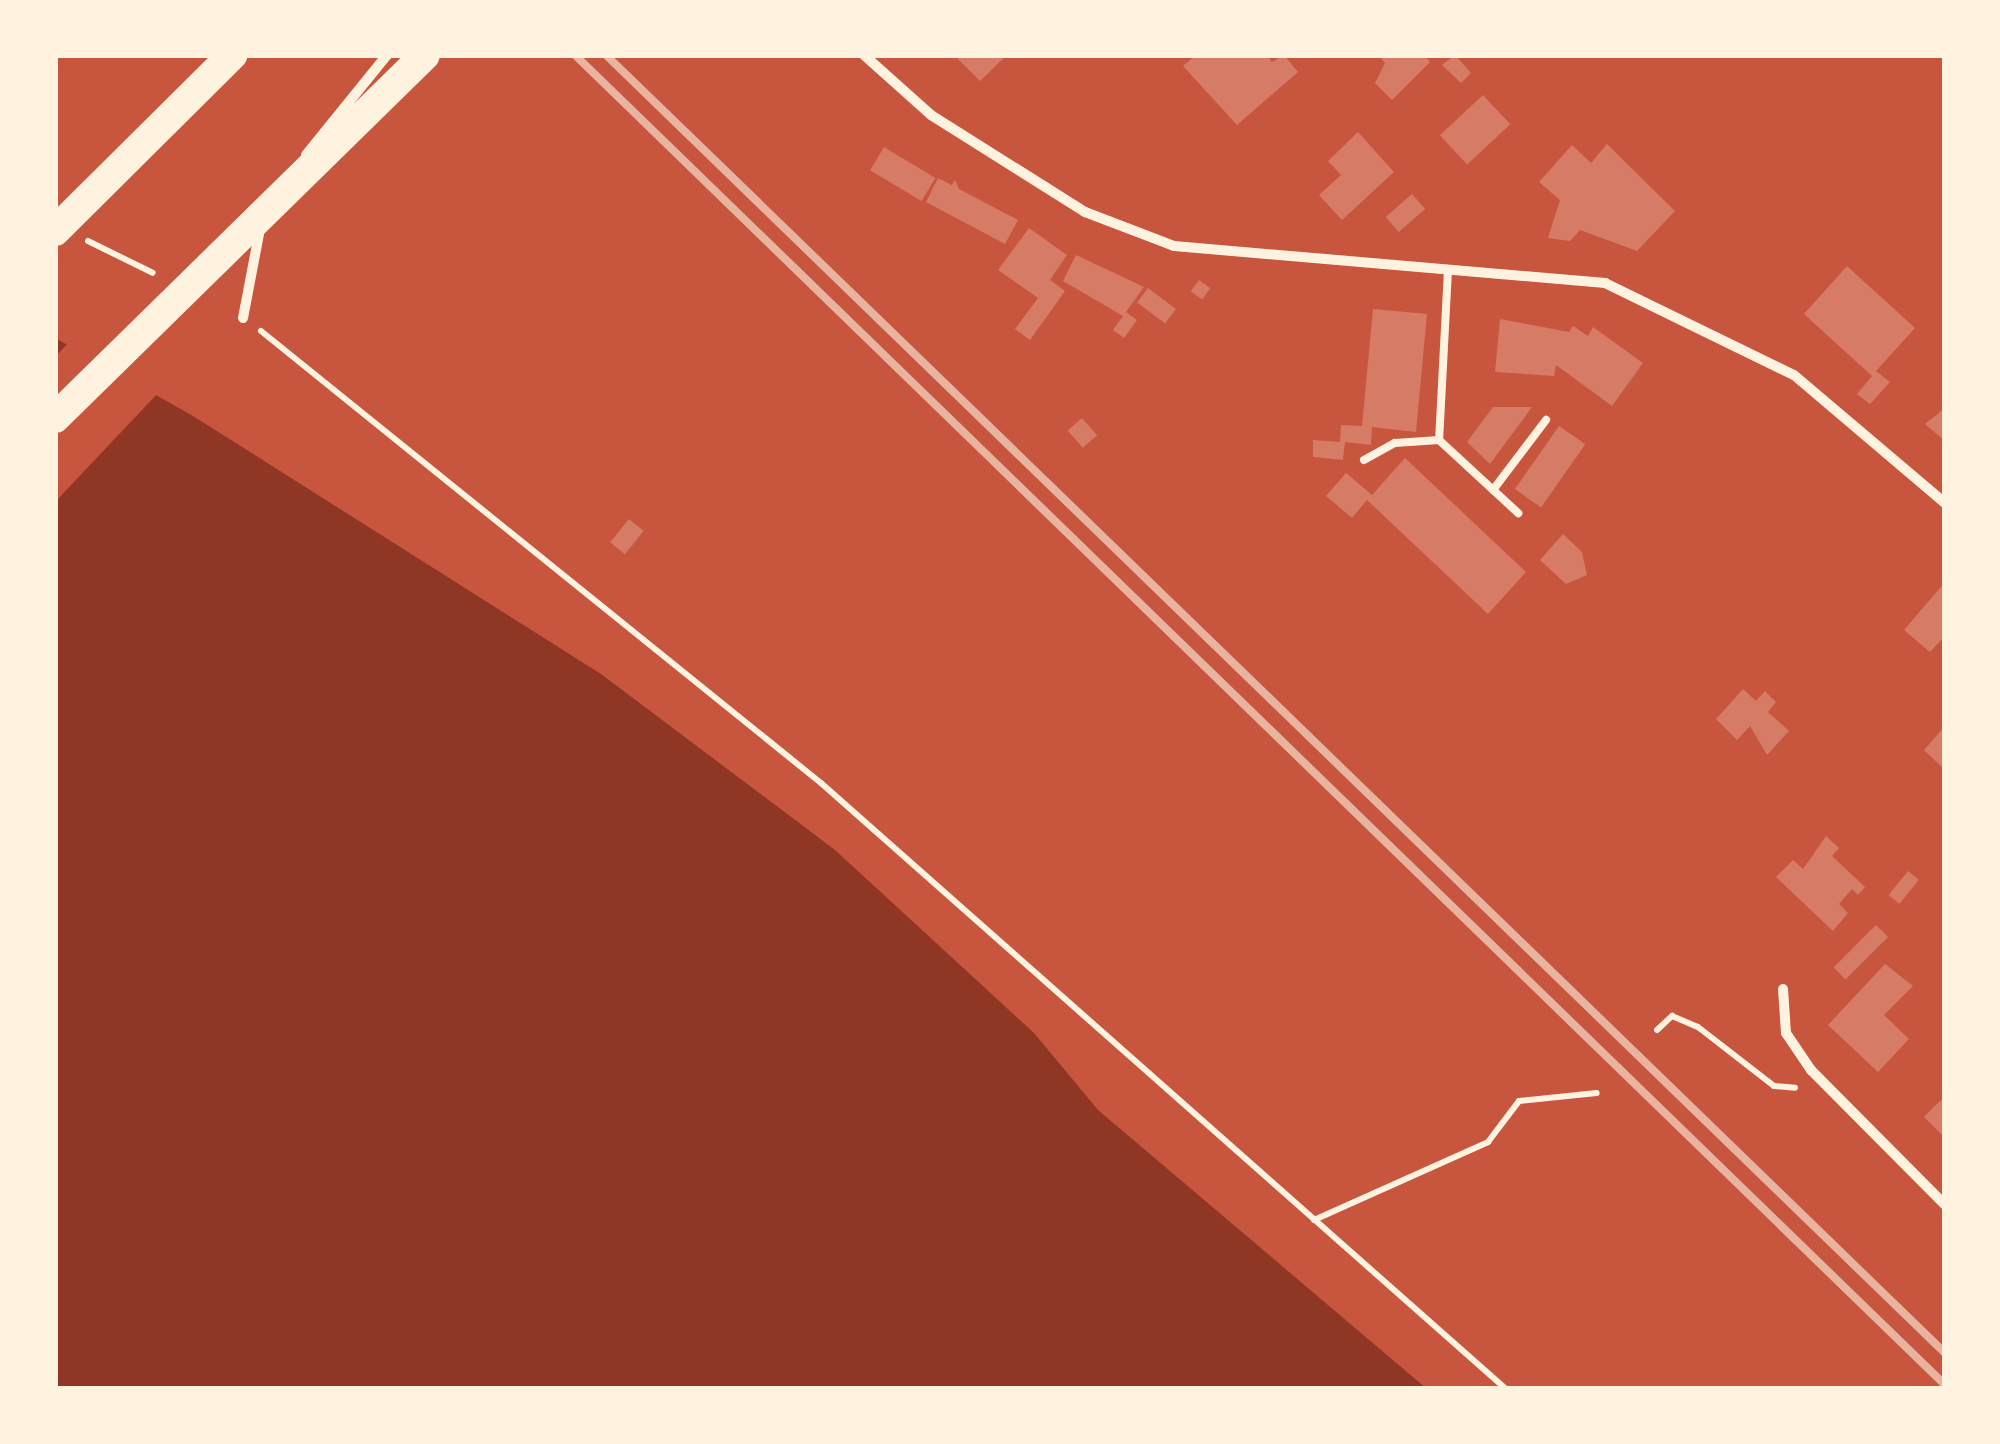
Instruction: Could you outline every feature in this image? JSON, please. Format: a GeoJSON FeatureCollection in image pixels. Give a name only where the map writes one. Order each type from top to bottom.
{"type":"FeatureCollection","features":[{"type":"Feature","properties":{"kind":"highway"},"geometry":{"type":"LineString","coordinates":[[64,232],[232,55]]}},
{"type":"Feature","properties":{"kind":"highway"},"geometry":{"type":"LineString","coordinates":[[55,418],[425,55]]}},
{"type":"Feature","properties":{"kind":"street"},"geometry":{"type":"LineString","coordinates":[[244,318],[262,223],[318,136],[387,55]]}},
{"type":"Feature","properties":{"kind":"street"},"geometry":{"type":"LineString","coordinates":[[864,55],[931,114],[1085,212],[1174,246],[1605,283],[1794,375],[1945,503]]}},
{"type":"Feature","properties":{"kind":"street"},"geometry":{"type":"LineString","coordinates":[[1783,990],[1786,1033],[1811,1070],[1945,1204]]}},
{"type":"Feature","properties":{"kind":"lane"},"geometry":{"type":"LineString","coordinates":[[1439,440],[1448,270]]}},
{"type":"Feature","properties":{"kind":"lane"},"geometry":{"type":"LineString","coordinates":[[1493,490],[1546,420]]}},
{"type":"Feature","properties":{"kind":"lane"},"geometry":{"type":"LineString","coordinates":[[1364,460],[1394,444],[1439,440],[1518,513]]}},
{"type":"Feature","properties":{"kind":"path"},"geometry":{"type":"LineString","coordinates":[[64,232],[158,276]]}},
{"type":"Feature","properties":{"kind":"path"},"geometry":{"type":"LineString","coordinates":[[244,318],[821,783],[1506,1389]]}},
{"type":"Feature","properties":{"kind":"path"},"geometry":{"type":"LineString","coordinates":[[1657,1030],[1672,1016],[1698,1027],[1774,1086],[1809,1095]]}},
{"type":"Feature","properties":{"kind":"path"},"geometry":{"type":"LineString","coordinates":[[1314,1220],[1488,1142],[1519,1101],[1596,1093]]}},
{"type":"Feature","properties":{"kind":"shaded area"},"geometry":{"type":"Polygon","coordinates":[[[55,338],[193,416],[601,674],[835,850],[1034,1033],[1098,1110],[1427,1389],[55,1389],[55,338]]]}},
{"type":"Feature","properties":{"kind":"pier"},"geometry":{"type":"Polygon","coordinates":[[[70,341],[160,391],[55,502],[55,357],[70,341]]]}},
{"type":"Feature","properties":{"kind":"building"},"geometry":{"type":"Polygon","coordinates":[[[954,55],[1007,55],[980,81],[954,55]]]}},
{"type":"Feature","properties":{"kind":"building"},"geometry":{"type":"Polygon","coordinates":[[[1196,55],[1266,55],[1272,62],[1284,55],[1298,72],[1237,125],[1183,66],[1196,55]]]}},
{"type":"Feature","properties":{"kind":"building"},"geometry":{"type":"Polygon","coordinates":[[[1378,55],[1424,55],[1430,62],[1392,100],[1375,83],[1385,63],[1378,55]]]}},
{"type":"Feature","properties":{"kind":"building"},"geometry":{"type":"Polygon","coordinates":[[[1455,55],[1471,73],[1461,83],[1442,65],[1455,55]]]}},
{"type":"Feature","properties":{"kind":"building"},"geometry":{"type":"Polygon","coordinates":[[[1483,95],[1510,124],[1467,164],[1440,135],[1483,95]]]}},
{"type":"Feature","properties":{"kind":"building"},"geometry":{"type":"Polygon","coordinates":[[[1358,132],[1394,172],[1342,220],[1319,195],[1341,175],[1328,161],[1358,132]]]}},
{"type":"Feature","properties":{"kind":"building"},"geometry":{"type":"Polygon","coordinates":[[[1607,144],[1675,211],[1637,251],[1580,230],[1570,241],[1548,238],[1560,200],[1539,182],[1572,145],[1591,163],[1607,144]]]}},
{"type":"Feature","properties":{"kind":"building"},"geometry":{"type":"Polygon","coordinates":[[[884,147],[935,178],[922,201],[870,170],[884,147]]]}},
{"type":"Feature","properties":{"kind":"building"},"geometry":{"type":"Polygon","coordinates":[[[938,178],[952,185],[955,180],[959,189],[1018,220],[1005,244],[926,202],[938,178]]]}},
{"type":"Feature","properties":{"kind":"building"},"geometry":{"type":"Polygon","coordinates":[[[1412,194],[1425,209],[1399,232],[1386,217],[1412,194]]]}},
{"type":"Feature","properties":{"kind":"building"},"geometry":{"type":"Polygon","coordinates":[[[1029,228],[1067,255],[1050,280],[1065,291],[1030,340],[1015,329],[1038,298],[998,270],[1029,228]]]}},
{"type":"Feature","properties":{"kind":"building"},"geometry":{"type":"Polygon","coordinates":[[[1076,255],[1144,287],[1126,312],[1137,320],[1124,338],[1113,330],[1123,316],[1063,281],[1076,255]]]}},
{"type":"Feature","properties":{"kind":"building"},"geometry":{"type":"Polygon","coordinates":[[[1847,266],[1915,328],[1876,371],[1890,382],[1870,404],[1857,394],[1872,376],[1804,314],[1847,266]]]}},
{"type":"Feature","properties":{"kind":"building"},"geometry":{"type":"Polygon","coordinates":[[[1199,280],[1210,288],[1202,300],[1191,291],[1199,280]]]}},
{"type":"Feature","properties":{"kind":"building"},"geometry":{"type":"Polygon","coordinates":[[[1148,288],[1176,309],[1165,323],[1137,302],[1148,288]]]}},
{"type":"Feature","properties":{"kind":"building"},"geometry":{"type":"Polygon","coordinates":[[[1373,309],[1427,314],[1416,432],[1372,427],[1371,445],[1345,442],[1343,460],[1313,457],[1313,440],[1340,442],[1341,425],[1362,426],[1373,309]]]}},
{"type":"Feature","properties":{"kind":"building"},"geometry":{"type":"Polygon","coordinates":[[[1500,319],[1569,332],[1573,326],[1588,336],[1593,327],[1643,363],[1612,406],[1556,365],[1554,376],[1495,372],[1500,319]]]}},
{"type":"Feature","properties":{"kind":"building"},"geometry":{"type":"Polygon","coordinates":[[[1493,407],[1532,407],[1490,464],[1467,442],[1493,407]]]}},
{"type":"Feature","properties":{"kind":"building"},"geometry":{"type":"Polygon","coordinates":[[[1945,408],[1945,441],[1925,424],[1945,408]]]}},
{"type":"Feature","properties":{"kind":"building"},"geometry":{"type":"Polygon","coordinates":[[[1082,418],[1097,435],[1083,448],[1068,430],[1082,418]]]}},
{"type":"Feature","properties":{"kind":"building"},"geometry":{"type":"Polygon","coordinates":[[[1559,426],[1585,444],[1541,507],[1515,489],[1559,426]]]}},
{"type":"Feature","properties":{"kind":"building"},"geometry":{"type":"Polygon","coordinates":[[[1405,458],[1526,572],[1488,614],[1367,500],[1352,518],[1326,496],[1346,473],[1372,495],[1405,458]]]}},
{"type":"Feature","properties":{"kind":"building"},"geometry":{"type":"Polygon","coordinates":[[[629,519],[644,531],[625,554],[610,542],[629,519]]]}},
{"type":"Feature","properties":{"kind":"building"},"geometry":{"type":"Polygon","coordinates":[[[1563,534],[1582,552],[1587,575],[1566,584],[1540,560],[1563,534]]]}},
{"type":"Feature","properties":{"kind":"building"},"geometry":{"type":"Polygon","coordinates":[[[1945,582],[1945,636],[1930,652],[1904,630],[1945,582]]]}},
{"type":"Feature","properties":{"kind":"building"},"geometry":{"type":"Polygon","coordinates":[[[1743,689],[1756,701],[1765,691],[1776,702],[1768,712],[1789,731],[1767,755],[1750,726],[1737,740],[1716,719],[1743,689]]]}},
{"type":"Feature","properties":{"kind":"building"},"geometry":{"type":"Polygon","coordinates":[[[1945,726],[1945,766],[1943,768],[1924,750],[1945,726]]]}},
{"type":"Feature","properties":{"kind":"building"},"geometry":{"type":"Polygon","coordinates":[[[1826,836],[1839,848],[1832,856],[1865,887],[1858,895],[1852,889],[1839,904],[1848,913],[1833,931],[1776,877],[1793,860],[1803,869],[1826,836]]]}},
{"type":"Feature","properties":{"kind":"building"},"geometry":{"type":"Polygon","coordinates":[[[1908,871],[1919,880],[1899,904],[1888,895],[1908,871]]]}},
{"type":"Feature","properties":{"kind":"building"},"geometry":{"type":"Polygon","coordinates":[[[1876,925],[1888,937],[1846,979],[1834,967],[1876,925]]]}},
{"type":"Feature","properties":{"kind":"building"},"geometry":{"type":"Polygon","coordinates":[[[1885,964],[1913,986],[1884,1015],[1909,1039],[1878,1072],[1828,1025],[1885,964]]]}},
{"type":"Feature","properties":{"kind":"building"},"geometry":{"type":"Polygon","coordinates":[[[1945,1096],[1945,1138],[1924,1117],[1945,1096]]]}},
{"type":"Feature","properties":{"kind":"railway"},"geometry":{"type":"LineString","coordinates":[[575,55],[1945,1385]]}},
{"type":"Feature","properties":{"kind":"railway"},"geometry":{"type":"LineString","coordinates":[[606,55],[1945,1353]]}}]}
